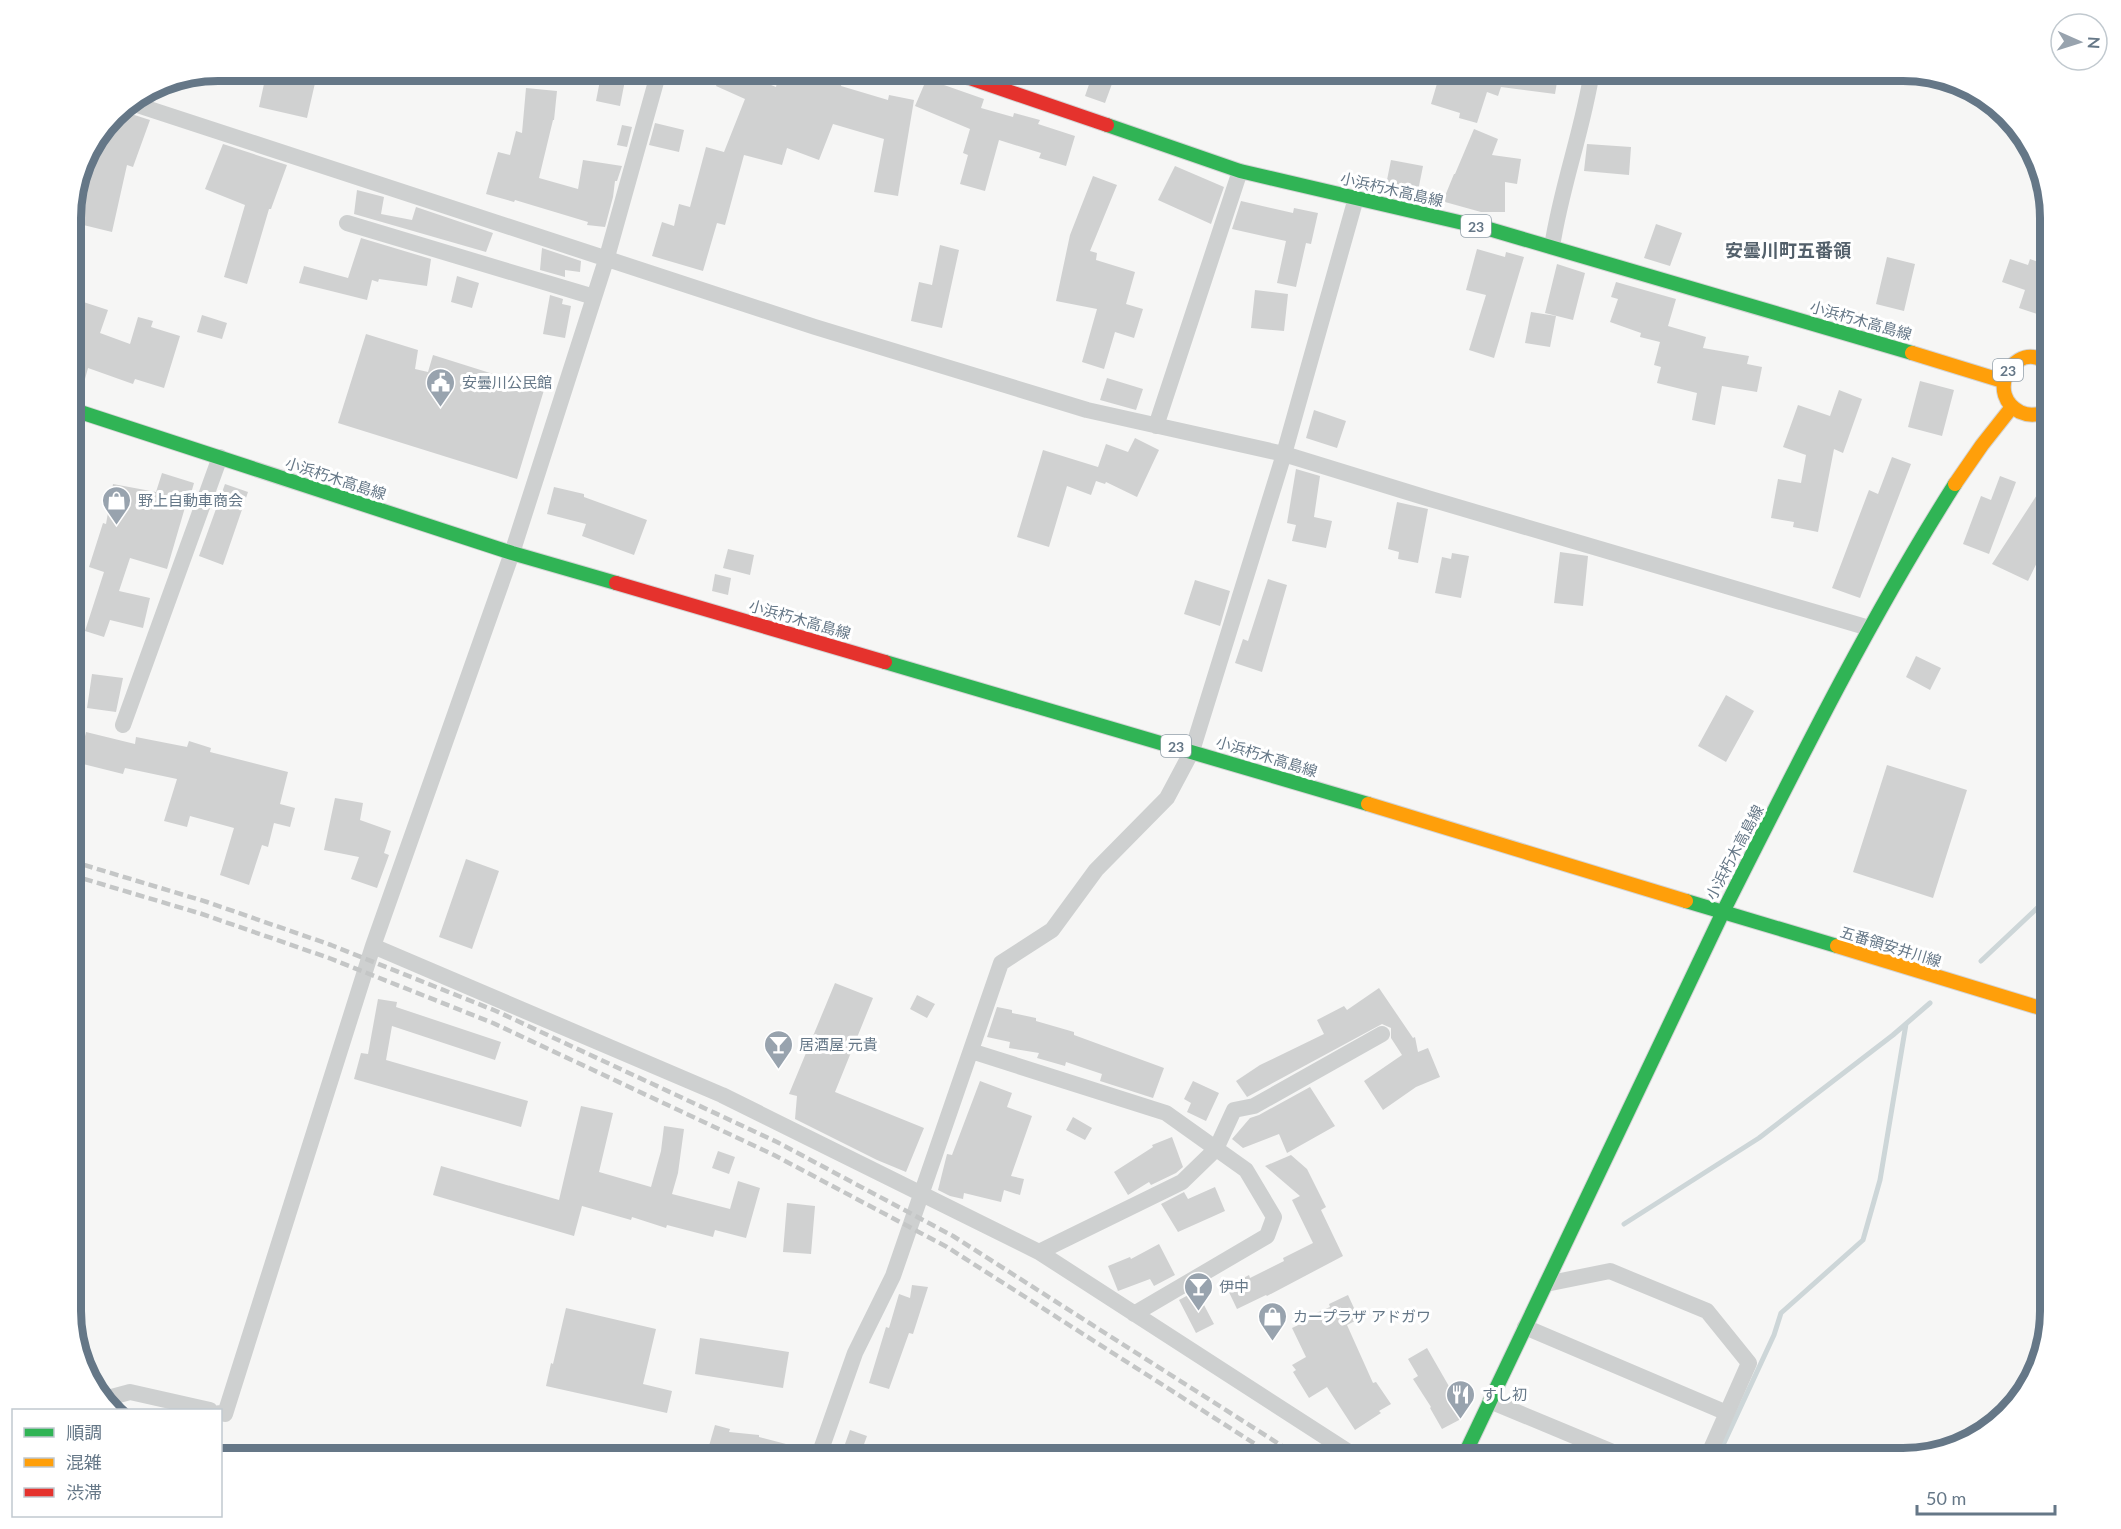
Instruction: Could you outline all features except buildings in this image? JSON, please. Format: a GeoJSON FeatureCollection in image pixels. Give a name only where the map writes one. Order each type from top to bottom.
{"type":"FeatureCollection","features":[{"type":"Feature","properties":{"kind":"main road","name":"小浜朽木高島線"},"geometry":{"type":"LineString","coordinates":[[989,81],[1240,171],[1489,229],[2003,381]]}},
{"type":"Feature","properties":{"kind":"main road","name":"23"},"geometry":{"type":"LineString","coordinates":[[2012,407],[2003,391],[2006,372],[2020,360],[2029,357],[2040,358]]}},
{"type":"Feature","properties":{"kind":"main road","name":"小浜朽木高島線"},"geometry":{"type":"LineString","coordinates":[[81,412],[512,553],[1192,751],[1723,912],[1869,628],[1953,484],[1991,431],[2012,407]]}},
{"type":"Feature","properties":{"kind":"main road"},"geometry":{"type":"LineString","coordinates":[[2012,407],[2028,415],[2040,413]]}},
{"type":"Feature","properties":{"kind":"main road"},"geometry":{"type":"LineString","coordinates":[[1467,1448],[1723,912]]}},
{"type":"Feature","properties":{"kind":"main road","name":"五番領安井川線"},"geometry":{"type":"LineString","coordinates":[[1723,912],[2040,1008]]}},
{"type":"Feature","properties":{"kind":"street"},"geometry":{"type":"LineString","coordinates":[[222,1413],[225,1414],[231,1396],[261,1294],[373,946],[512,553],[607,257],[656,81]]}},
{"type":"Feature","properties":{"kind":"street"},"geometry":{"type":"LineString","coordinates":[[1552,247],[1557,214],[1586,109],[1590,81]]}},
{"type":"Feature","properties":{"kind":"street"},"geometry":{"type":"LineString","coordinates":[[140,106],[815,327],[1087,410],[1284,454],[1869,628]]}},
{"type":"Feature","properties":{"kind":"street"},"geometry":{"type":"LineString","coordinates":[[1156,426],[1240,171]]}},
{"type":"Feature","properties":{"kind":"street"},"geometry":{"type":"LineString","coordinates":[[822,1448],[855,1353],[893,1276],[1001,963],[1052,930],[1096,870],[1167,798],[1192,751],[1284,454],[1356,198]]}},
{"type":"Feature","properties":{"kind":"street"},"geometry":{"type":"LineString","coordinates":[[347,223],[594,297]]}},
{"type":"Feature","properties":{"kind":"street"},"geometry":{"type":"LineString","coordinates":[[123,725],[220,457]]}},
{"type":"Feature","properties":{"kind":"street"},"geometry":{"type":"LineString","coordinates":[[373,946],[722,1095],[1039,1252],[1342,1448]]}},
{"type":"Feature","properties":{"kind":"street"},"geometry":{"type":"LineString","coordinates":[[1039,1252],[1182,1182],[1216,1149],[1234,1110],[1254,1106],[1382,1034]]}},
{"type":"Feature","properties":{"kind":"street"},"geometry":{"type":"LineString","coordinates":[[971,1051],[1166,1113],[1246,1170],[1274,1217],[1267,1236],[1134,1314]]}},
{"type":"Feature","properties":{"kind":"street"},"geometry":{"type":"LineString","coordinates":[[1546,1284],[1610,1271],[1707,1311],[1749,1363],[1711,1448]]}},
{"type":"Feature","properties":{"kind":"street"},"geometry":{"type":"LineString","coordinates":[[1526,1327],[1727,1413]]}},
{"type":"Feature","properties":{"kind":"street"},"geometry":{"type":"LineString","coordinates":[[111,1397],[130,1392],[206,1409]]}},
{"type":"Feature","properties":{"kind":"street"},"geometry":{"type":"LineString","coordinates":[[1490,1401],[1603,1448]]}},
{"type":"Feature","properties":{"kind":"waterway"},"geometry":{"type":"LineString","coordinates":[[1981,961],[2040,905]]}},
{"type":"Feature","properties":{"kind":"waterway"},"geometry":{"type":"LineString","coordinates":[[1624,1224],[1759,1138],[1893,1035],[1930,1003]]}},
{"type":"Feature","properties":{"kind":"waterway"},"geometry":{"type":"LineString","coordinates":[[1722,1448],[1774,1335],[1781,1313],[1863,1240],[1880,1180],[1906,1024]]}},
{"type":"Feature","properties":{"kind":"railway"},"geometry":{"type":"LineString","coordinates":[[81,864],[207,902],[331,945],[496,1011],[777,1142],[953,1236],[1285,1448]]}},
{"type":"Feature","properties":{"kind":"railway"},"geometry":{"type":"LineString","coordinates":[[81,878],[202,914],[329,958],[493,1023],[774,1155],[947,1247],[1261,1448]]}},
{"type":"Feature","properties":{"kind":"traffic: fast"},"geometry":{"type":"LineString","coordinates":[[1107,125],[1240,171],[1489,229],[1912,353]]}},
{"type":"Feature","properties":{"kind":"traffic: fast"},"geometry":{"type":"LineString","coordinates":[[81,412],[512,553],[616,583]]}},
{"type":"Feature","properties":{"kind":"traffic: fast"},"geometry":{"type":"LineString","coordinates":[[1686,901],[1723,912],[1863,641],[1955,484]]}},
{"type":"Feature","properties":{"kind":"traffic: fast"},"geometry":{"type":"LineString","coordinates":[[885,662],[1368,804]]}},
{"type":"Feature","properties":{"kind":"traffic: fast"},"geometry":{"type":"LineString","coordinates":[[1468,1448],[1723,912],[1837,946]]}},
{"type":"Feature","properties":{"kind":"traffic: slow"},"geometry":{"type":"LineString","coordinates":[[1912,353],[2003,381]]}},
{"type":"Feature","properties":{"kind":"traffic: slow"},"geometry":{"type":"LineString","coordinates":[[2040,359],[2028,357],[2019,360],[2006,375],[2004,385],[2005,395],[2010,404],[2020,412],[2036,415],[2040,413]]}},
{"type":"Feature","properties":{"kind":"traffic: slow"},"geometry":{"type":"LineString","coordinates":[[1955,484],[2012,407]]}},
{"type":"Feature","properties":{"kind":"traffic: slow"},"geometry":{"type":"LineString","coordinates":[[1368,804],[1686,901]]}},
{"type":"Feature","properties":{"kind":"traffic: slow"},"geometry":{"type":"LineString","coordinates":[[1837,946],[2040,1008]]}},
{"type":"Feature","properties":{"kind":"traffic: jam"},"geometry":{"type":"LineString","coordinates":[[978,81],[1107,125]]}},
{"type":"Feature","properties":{"kind":"traffic: jam"},"geometry":{"type":"LineString","coordinates":[[616,583],[885,662]]}},
{"type":"Feature","properties":{"kind":"place","name":"安曇川公民館"},"geometry":{"type":"Point","coordinates":[441,408]}},
{"type":"Feature","properties":{"kind":"place","name":"野上自動車商会"},"geometry":{"type":"Point","coordinates":[117,526]}},
{"type":"Feature","properties":{"kind":"place","name":"居酒屋 元貴"},"geometry":{"type":"Point","coordinates":[778,1070]}},
{"type":"Feature","properties":{"kind":"place","name":"伊中"},"geometry":{"type":"Point","coordinates":[1198,1312]}},
{"type":"Feature","properties":{"kind":"place","name":"カープラザ アドガワ"},"geometry":{"type":"Point","coordinates":[1272,1342]}},
{"type":"Feature","properties":{"kind":"place","name":"すし初"},"geometry":{"type":"Point","coordinates":[1461,1420]}},
{"type":"Feature","properties":{"kind":"district","name":"安曇川町五番領"},"geometry":{"type":"Point","coordinates":[1788,250]}}]}
